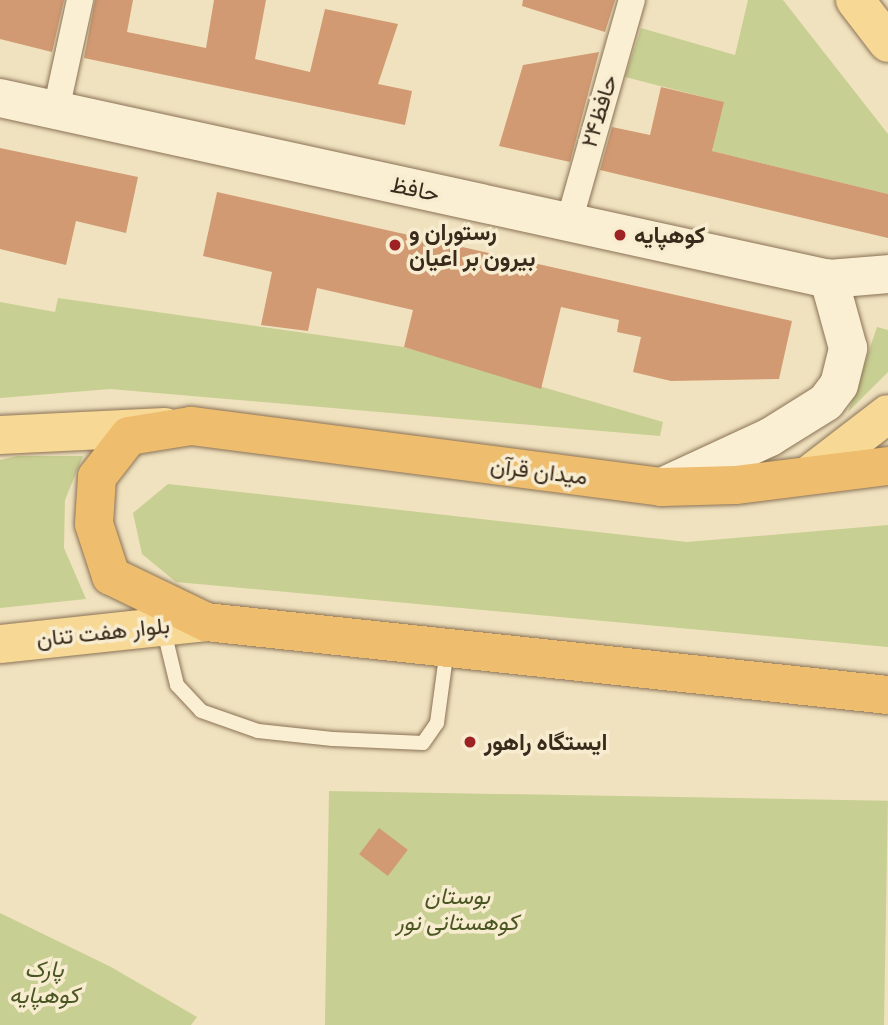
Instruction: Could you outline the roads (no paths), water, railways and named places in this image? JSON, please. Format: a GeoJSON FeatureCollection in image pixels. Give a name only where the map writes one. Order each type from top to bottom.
{"type":"FeatureCollection","features":[{"type":"Feature","properties":{"kind":"highway","name":"میدان قرآن"},"geometry":{"type":"LineString","coordinates":[[206,622],[111,576],[94,524],[97,477],[129,436],[191,426],[662,487],[735,485],[888,466]]}},
{"type":"Feature","properties":{"kind":"highway"},"geometry":{"type":"LineString","coordinates":[[206,622],[888,695]]}},
{"type":"Feature","properties":{"kind":"main road"},"geometry":{"type":"LineString","coordinates":[[855,0],[888,43]]}},
{"type":"Feature","properties":{"kind":"main road","name":"حافظ"},"geometry":{"type":"LineString","coordinates":[[0,98],[829,279],[888,274]]}},
{"type":"Feature","properties":{"kind":"main road"},"geometry":{"type":"LineString","coordinates":[[662,487],[782,431],[826,402],[839,385],[848,348],[829,279]]}},
{"type":"Feature","properties":{"kind":"main road"},"geometry":{"type":"LineString","coordinates":[[810,474],[888,414]]}},
{"type":"Feature","properties":{"kind":"main road"},"geometry":{"type":"LineString","coordinates":[[0,435],[191,426]]}},
{"type":"Feature","properties":{"kind":"main road","name":"بلوار هفت تنان"},"geometry":{"type":"LineString","coordinates":[[0,644],[206,622]]}},
{"type":"Feature","properties":{"kind":"street"},"geometry":{"type":"LineString","coordinates":[[56,110],[80,0]]}},
{"type":"Feature","properties":{"kind":"street","name":"حافظ۲۴"},"geometry":{"type":"LineString","coordinates":[[569,222],[632,0]]}},
{"type":"Feature","properties":{"kind":"lane"},"geometry":{"type":"LineString","coordinates":[[163,625],[177,685],[201,711],[258,731],[333,739],[423,743],[437,723],[447,649]]}},
{"type":"Feature","properties":{"kind":"place","name":"کوهپایه"},"geometry":{"type":"Point","coordinates":[620,235]}},
{"type":"Feature","properties":{"kind":"place","name":"رستوران و بیرون بر اعيان"},"geometry":{"type":"Point","coordinates":[395,245]}},
{"type":"Feature","properties":{"kind":"place","name":"ایستگاه راهور"},"geometry":{"type":"Point","coordinates":[470,742]}},
{"type":"Feature","properties":{"kind":"park label","name":"بوستان کوهستانی نور"},"geometry":{"type":"Point","coordinates":[457,909]}},
{"type":"Feature","properties":{"kind":"park label","name":"پارک کوهپایه"},"geometry":{"type":"Point","coordinates":[44,982]}}]}
